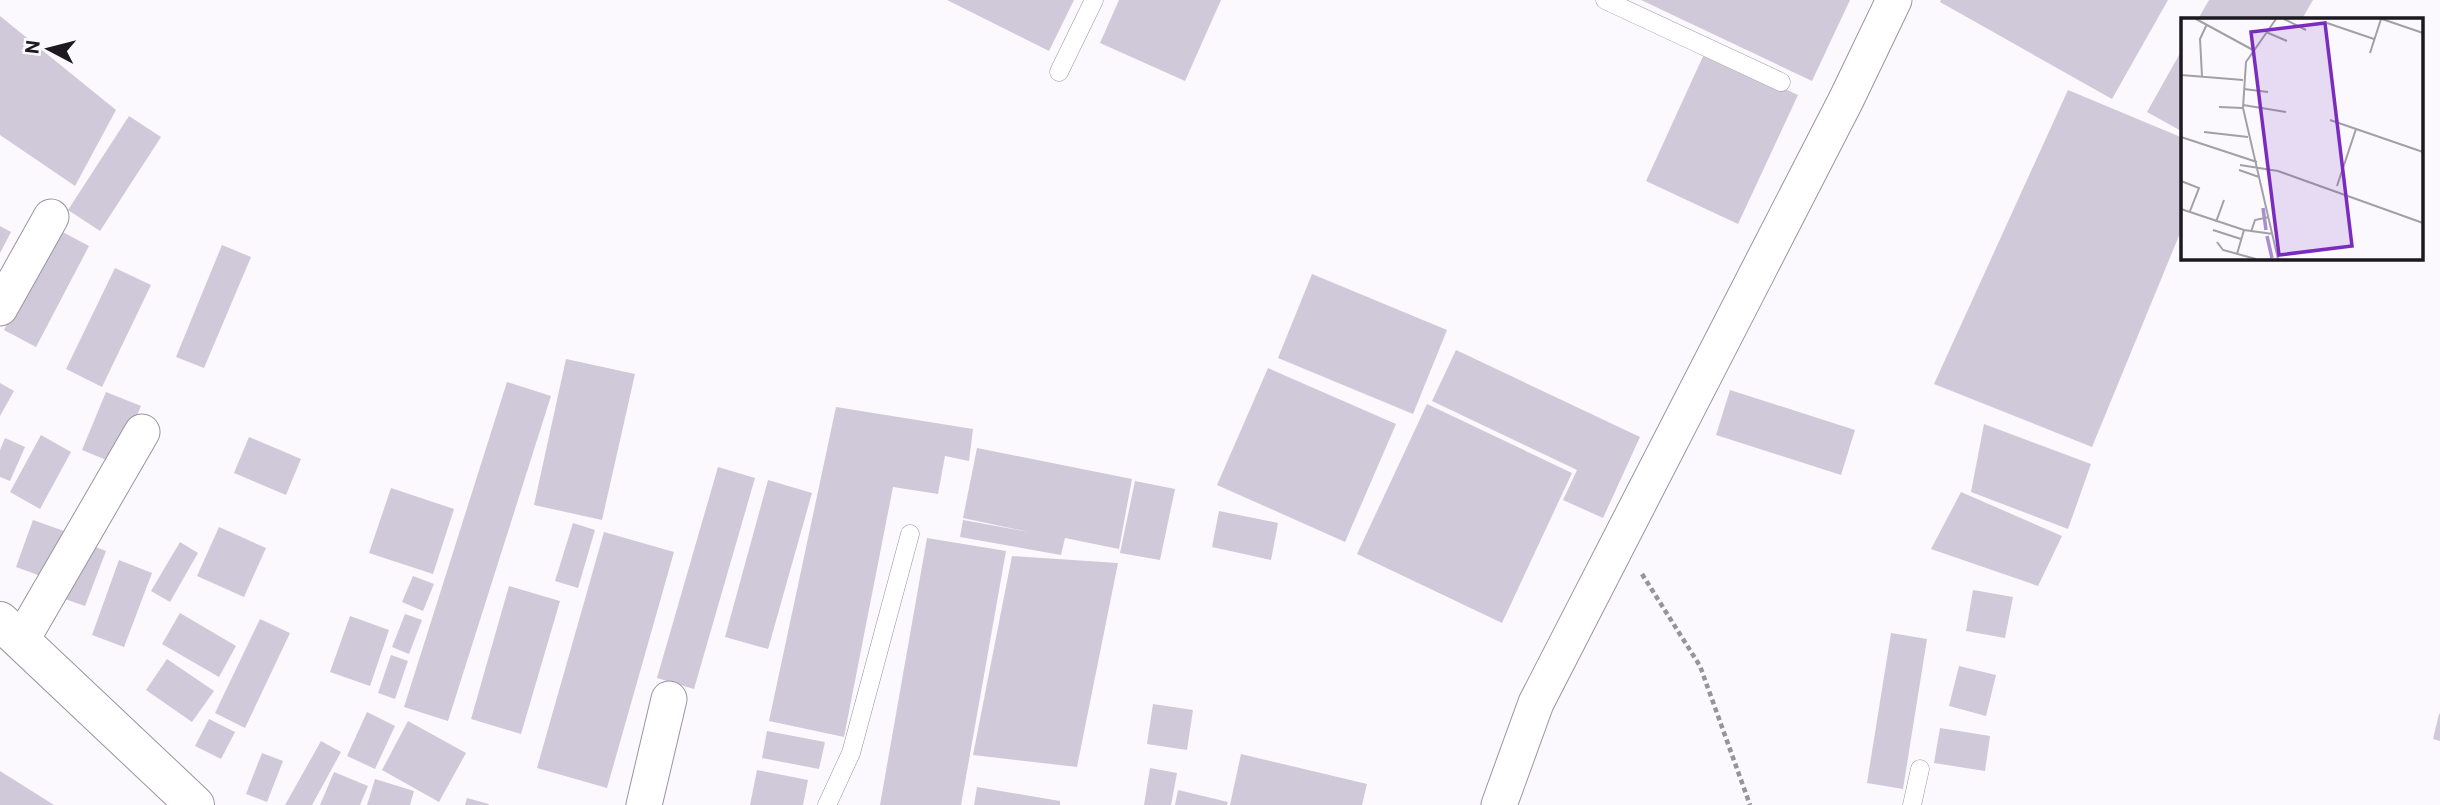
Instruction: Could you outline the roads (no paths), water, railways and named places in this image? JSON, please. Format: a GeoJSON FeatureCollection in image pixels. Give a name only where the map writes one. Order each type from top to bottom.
{"type":"FeatureCollection","features":[{"type":"Feature","properties":{"kind":"main road"},"geometry":{"type":"LineString","coordinates":[[11,631],[195,805]]}},
{"type":"Feature","properties":{"kind":"street"},"geometry":{"type":"LineString","coordinates":[[1499,805],[1536,703],[1846,100],[1894,0]]}},
{"type":"Feature","properties":{"kind":"street"},"geometry":{"type":"LineString","coordinates":[[0,308],[51,217]]}},
{"type":"Feature","properties":{"kind":"street"},"geometry":{"type":"LineString","coordinates":[[11,631],[142,432]]}},
{"type":"Feature","properties":{"kind":"street"},"geometry":{"type":"LineString","coordinates":[[644,805],[668,699]]}},
{"type":"Feature","properties":{"kind":"lane"},"geometry":{"type":"LineString","coordinates":[[1059,72],[1094,0]]}},
{"type":"Feature","properties":{"kind":"lane"},"geometry":{"type":"LineString","coordinates":[[1605,0],[1781,82]]}},
{"type":"Feature","properties":{"kind":"lane"},"geometry":{"type":"LineString","coordinates":[[827,805],[851,753],[910,534]]}},
{"type":"Feature","properties":{"kind":"lane"},"geometry":{"type":"LineString","coordinates":[[1912,805],[1920,769]]}}]}
